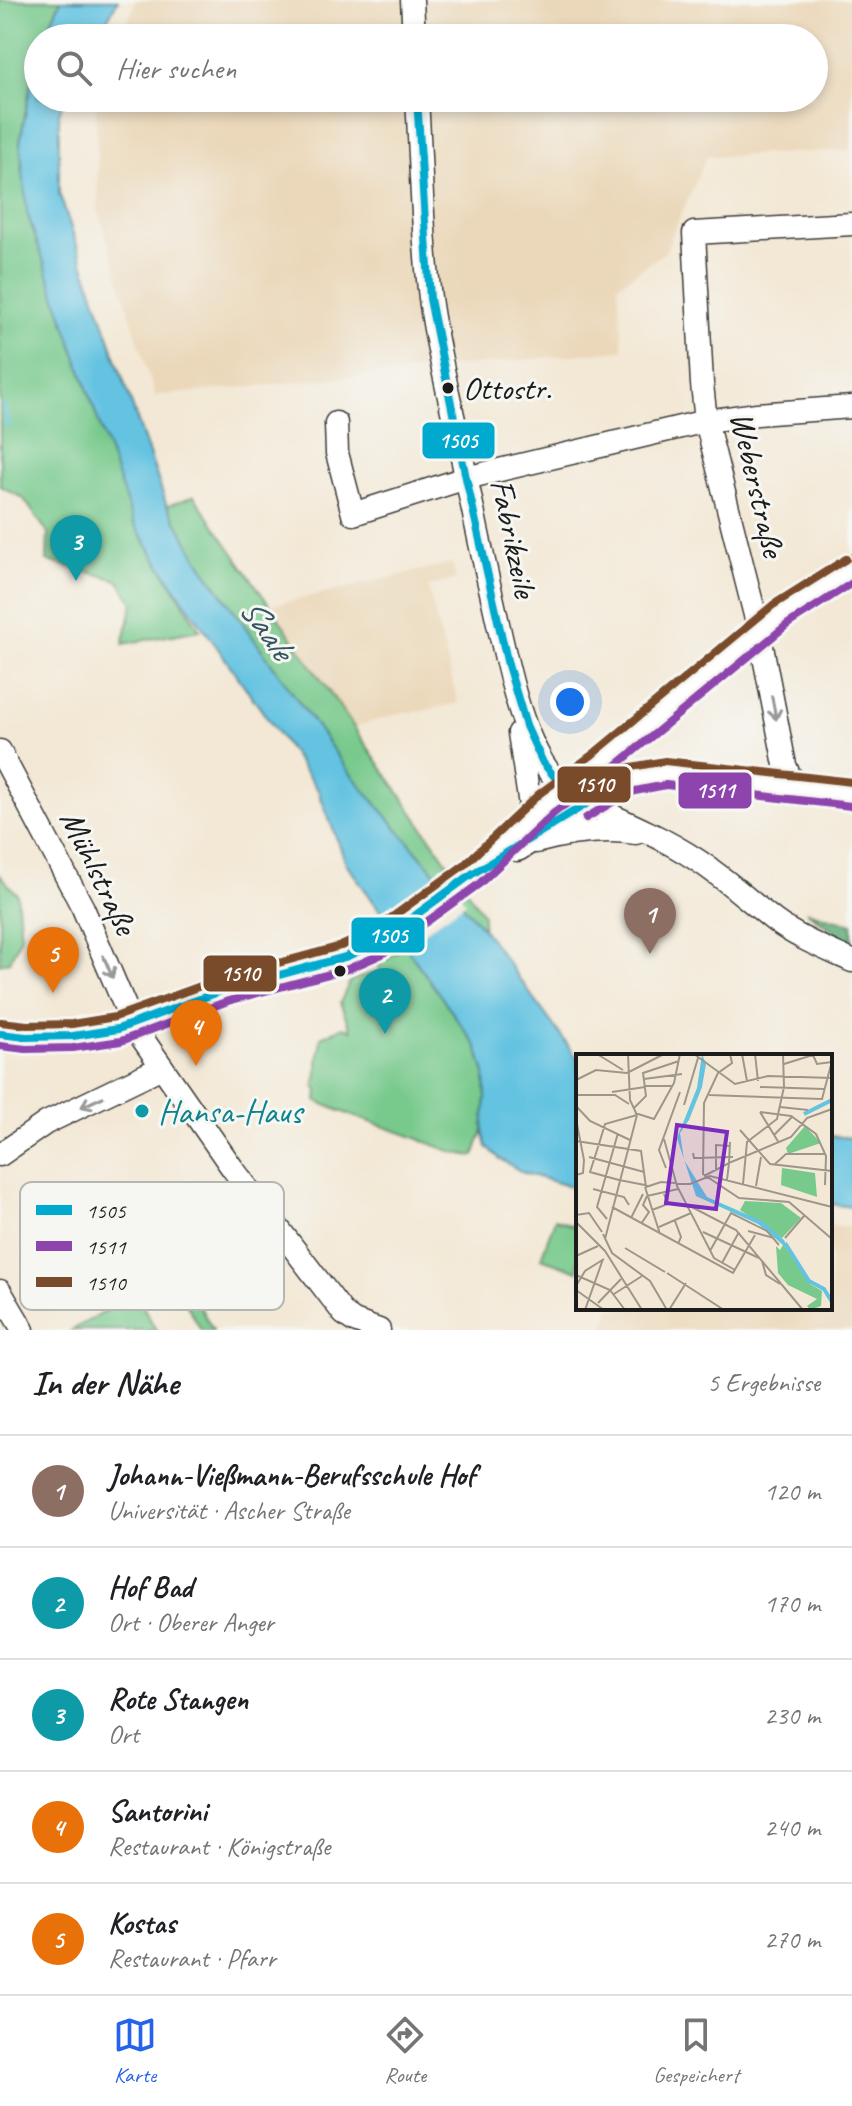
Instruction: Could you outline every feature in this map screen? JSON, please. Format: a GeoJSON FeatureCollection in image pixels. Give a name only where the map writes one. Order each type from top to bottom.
{"type":"FeatureCollection","features":[{"type":"Feature","properties":{"kind":"main road"},"geometry":{"type":"LineString","coordinates":[[576,797],[599,764],[759,631],[852,569]]}},
{"type":"Feature","properties":{"kind":"main road"},"geometry":{"type":"LineString","coordinates":[[0,1034],[26,1037],[102,1032],[133,1025],[224,990],[345,957],[388,936],[513,840],[576,797],[631,779],[666,773],[852,794]]}},
{"type":"Feature","properties":{"kind":"street"},"geometry":{"type":"LineString","coordinates":[[412,0],[413,24]]}},
{"type":"Feature","properties":{"kind":"street","name":"Fabrikzeile"},"geometry":{"type":"LineString","coordinates":[[418,112],[430,299],[508,665],[526,726],[543,763],[576,797]]}},
{"type":"Feature","properties":{"kind":"street","name":"Weberstraße"},"geometry":{"type":"LineString","coordinates":[[804,788],[789,775],[785,765],[759,631],[706,421],[694,233],[852,224]]}},
{"type":"Feature","properties":{"kind":"street"},"geometry":{"type":"LineString","coordinates":[[336,423],[337,453],[353,514],[466,478],[706,421],[852,407]]}},
{"type":"Feature","properties":{"kind":"street"},"geometry":{"type":"LineString","coordinates":[[508,665],[530,798],[528,810],[513,840]]}},
{"type":"Feature","properties":{"kind":"street","name":"Mühlstraße"},"geometry":{"type":"LineString","coordinates":[[0,751],[83,908],[133,1025],[243,1182]]}},
{"type":"Feature","properties":{"kind":"street"},"geometry":{"type":"LineString","coordinates":[[576,797],[668,842],[715,871],[776,922],[852,961]]}},
{"type":"Feature","properties":{"kind":"street"},"geometry":{"type":"LineString","coordinates":[[513,840],[600,831],[633,832],[668,842]]}},
{"type":"Feature","properties":{"kind":"street"},"geometry":{"type":"LineString","coordinates":[[0,1155],[46,1123],[162,1067]]}},
{"type":"Feature","properties":{"kind":"street","name":"Mühlstraße"},"geometry":{"type":"LineString","coordinates":[[284,1236],[344,1314],[375,1329]]}},
{"type":"Feature","properties":{"kind":"street"},"geometry":{"type":"LineString","coordinates":[[0,1291],[23,1330]]}},
{"type":"Feature","properties":{"kind":"shaded area"},"geometry":{"type":"Polygon","coordinates":[[[136,0],[852,0],[852,150],[706,157],[665,252],[618,285],[623,350],[155,396],[98,209],[96,112],[828,112],[828,24],[127,24],[136,0]]]}},
{"type":"Feature","properties":{"kind":"shaded area"},"geometry":{"type":"Polygon","coordinates":[[[452,563],[456,579],[428,587],[458,703],[400,713],[355,727],[269,606],[452,563]]]}},
{"type":"Feature","properties":{"kind":"shaded area"},"geometry":{"type":"Polygon","coordinates":[[[832,1226],[852,1226],[852,1330],[604,1330],[609,1310],[832,1310],[832,1226]]]}},
{"type":"Feature","properties":{"kind":"green space"},"geometry":{"type":"Polygon","coordinates":[[[0,0],[61,0],[50,24],[24,24],[26,112],[20,142],[133,522],[200,630],[123,644],[133,603],[118,580],[47,561],[48,533],[23,498],[0,486],[0,0]]]}},
{"type":"Feature","properties":{"kind":"green space"},"geometry":{"type":"Polygon","coordinates":[[[194,496],[483,914],[483,929],[349,772],[202,566],[167,506],[194,496]]]}},
{"type":"Feature","properties":{"kind":"green space"},"geometry":{"type":"Polygon","coordinates":[[[0,875],[17,894],[21,936],[10,961],[0,964],[0,875]]]}},
{"type":"Feature","properties":{"kind":"green space"},"geometry":{"type":"Polygon","coordinates":[[[806,911],[852,924],[852,945],[806,911]]]}},
{"type":"Feature","properties":{"kind":"green space"},"geometry":{"type":"Polygon","coordinates":[[[405,946],[477,1047],[485,1074],[486,1097],[483,1130],[474,1156],[443,1148],[317,1101],[318,1089],[315,1088],[321,1037],[343,1027],[351,1030],[340,1003],[350,981],[380,970],[378,966],[405,946]]]}},
{"type":"Feature","properties":{"kind":"green space"},"geometry":{"type":"Polygon","coordinates":[[[555,1219],[576,1227],[576,1270],[541,1258],[555,1219]]]}},
{"type":"Feature","properties":{"kind":"green space"},"geometry":{"type":"Polygon","coordinates":[[[108,1310],[145,1310],[156,1330],[72,1330],[108,1310]]]}},
{"type":"Feature","properties":{"kind":"green space"},"geometry":{"type":"Polygon","coordinates":[[[190,1310],[202,1310],[213,1330],[201,1330],[190,1310]]]}},
{"type":"Feature","properties":{"kind":"water"},"geometry":{"type":"Polygon","coordinates":[[[61,0],[118,0],[105,24],[50,24],[61,0]]]}},
{"type":"Feature","properties":{"kind":"water"},"geometry":{"type":"Polygon","coordinates":[[[26,112],[59,112],[59,193],[167,506],[202,566],[349,772],[483,929],[576,1056],[576,1188],[524,1173],[487,1147],[483,1130],[485,1074],[477,1047],[346,863],[318,790],[171,582],[133,522],[27,213],[20,142],[26,112]]]}},
{"type":"Feature","properties":{"kind":"water"},"geometry":{"type":"Polygon","coordinates":[[[832,1136],[852,1138],[852,1207],[832,1204],[832,1136]]]}},
{"type":"Feature","properties":{"kind":"pier"},"geometry":{"type":"Polygon","coordinates":[[[442,874],[466,902],[402,948],[381,919],[442,874]]]}},
{"type":"Feature","properties":{"kind":"waterway"},"geometry":{"type":"LineString","coordinates":[[4,405],[8,427]]}},
{"type":"Feature","properties":{"kind":"transit line","name":"1505"},"geometry":{"type":"LineString","coordinates":[[0,1034],[73,1036],[118,1029],[224,990],[345,957],[376,944],[472,874],[586,804],[565,789],[543,763],[526,726],[508,665],[430,299],[418,112]]}},
{"type":"Feature","properties":{"kind":"transit line","name":"1510"},"geometry":{"type":"LineString","coordinates":[[1,1022],[72,1024],[115,1017],[220,979],[341,946],[370,933],[464,865],[539,794],[592,755],[773,605],[846,559]]}},
{"type":"Feature","properties":{"kind":"transit line","name":"1511"},"geometry":{"type":"LineString","coordinates":[[0,1046],[73,1048],[121,1041],[228,1001],[348,969],[382,954],[479,884],[554,813],[788,624],[852,583]]}},
{"type":"Feature","properties":{"kind":"transit line","name":"1510"},"geometry":{"type":"LineString","coordinates":[[574,798],[607,776],[626,768],[665,761],[852,782]]}},
{"type":"Feature","properties":{"kind":"transit line","name":"1511"},"geometry":{"type":"LineString","coordinates":[[586,818],[635,791],[666,785],[851,806]]}},
{"type":"Feature","properties":{"kind":"place","name":"Ottostr."},"geometry":{"type":"Point","coordinates":[448,388]}},
{"type":"Feature","properties":{"kind":"place","name":"Rote Stangen"},"geometry":{"type":"Point","coordinates":[76,581]}},
{"type":"Feature","properties":{"kind":"place","name":"Johann-Vießmann-Berufsschule Hof"},"geometry":{"type":"Point","coordinates":[650,954]}},
{"type":"Feature","properties":{"kind":"place","name":"Kostas"},"geometry":{"type":"Point","coordinates":[53,993]}},
{"type":"Feature","properties":{"kind":"place","name":"Hof Bad"},"geometry":{"type":"Point","coordinates":[385,1034]}},
{"type":"Feature","properties":{"kind":"place","name":"Santorini"},"geometry":{"type":"Point","coordinates":[196,1066]}},
{"type":"Feature","properties":{"kind":"place","name":"Hansa-Haus"},"geometry":{"type":"Point","coordinates":[142,1111]}},
{"type":"Feature","properties":{"kind":"water label","name":"Saale"},"geometry":{"type":"Point","coordinates":[267,628]}}]}
